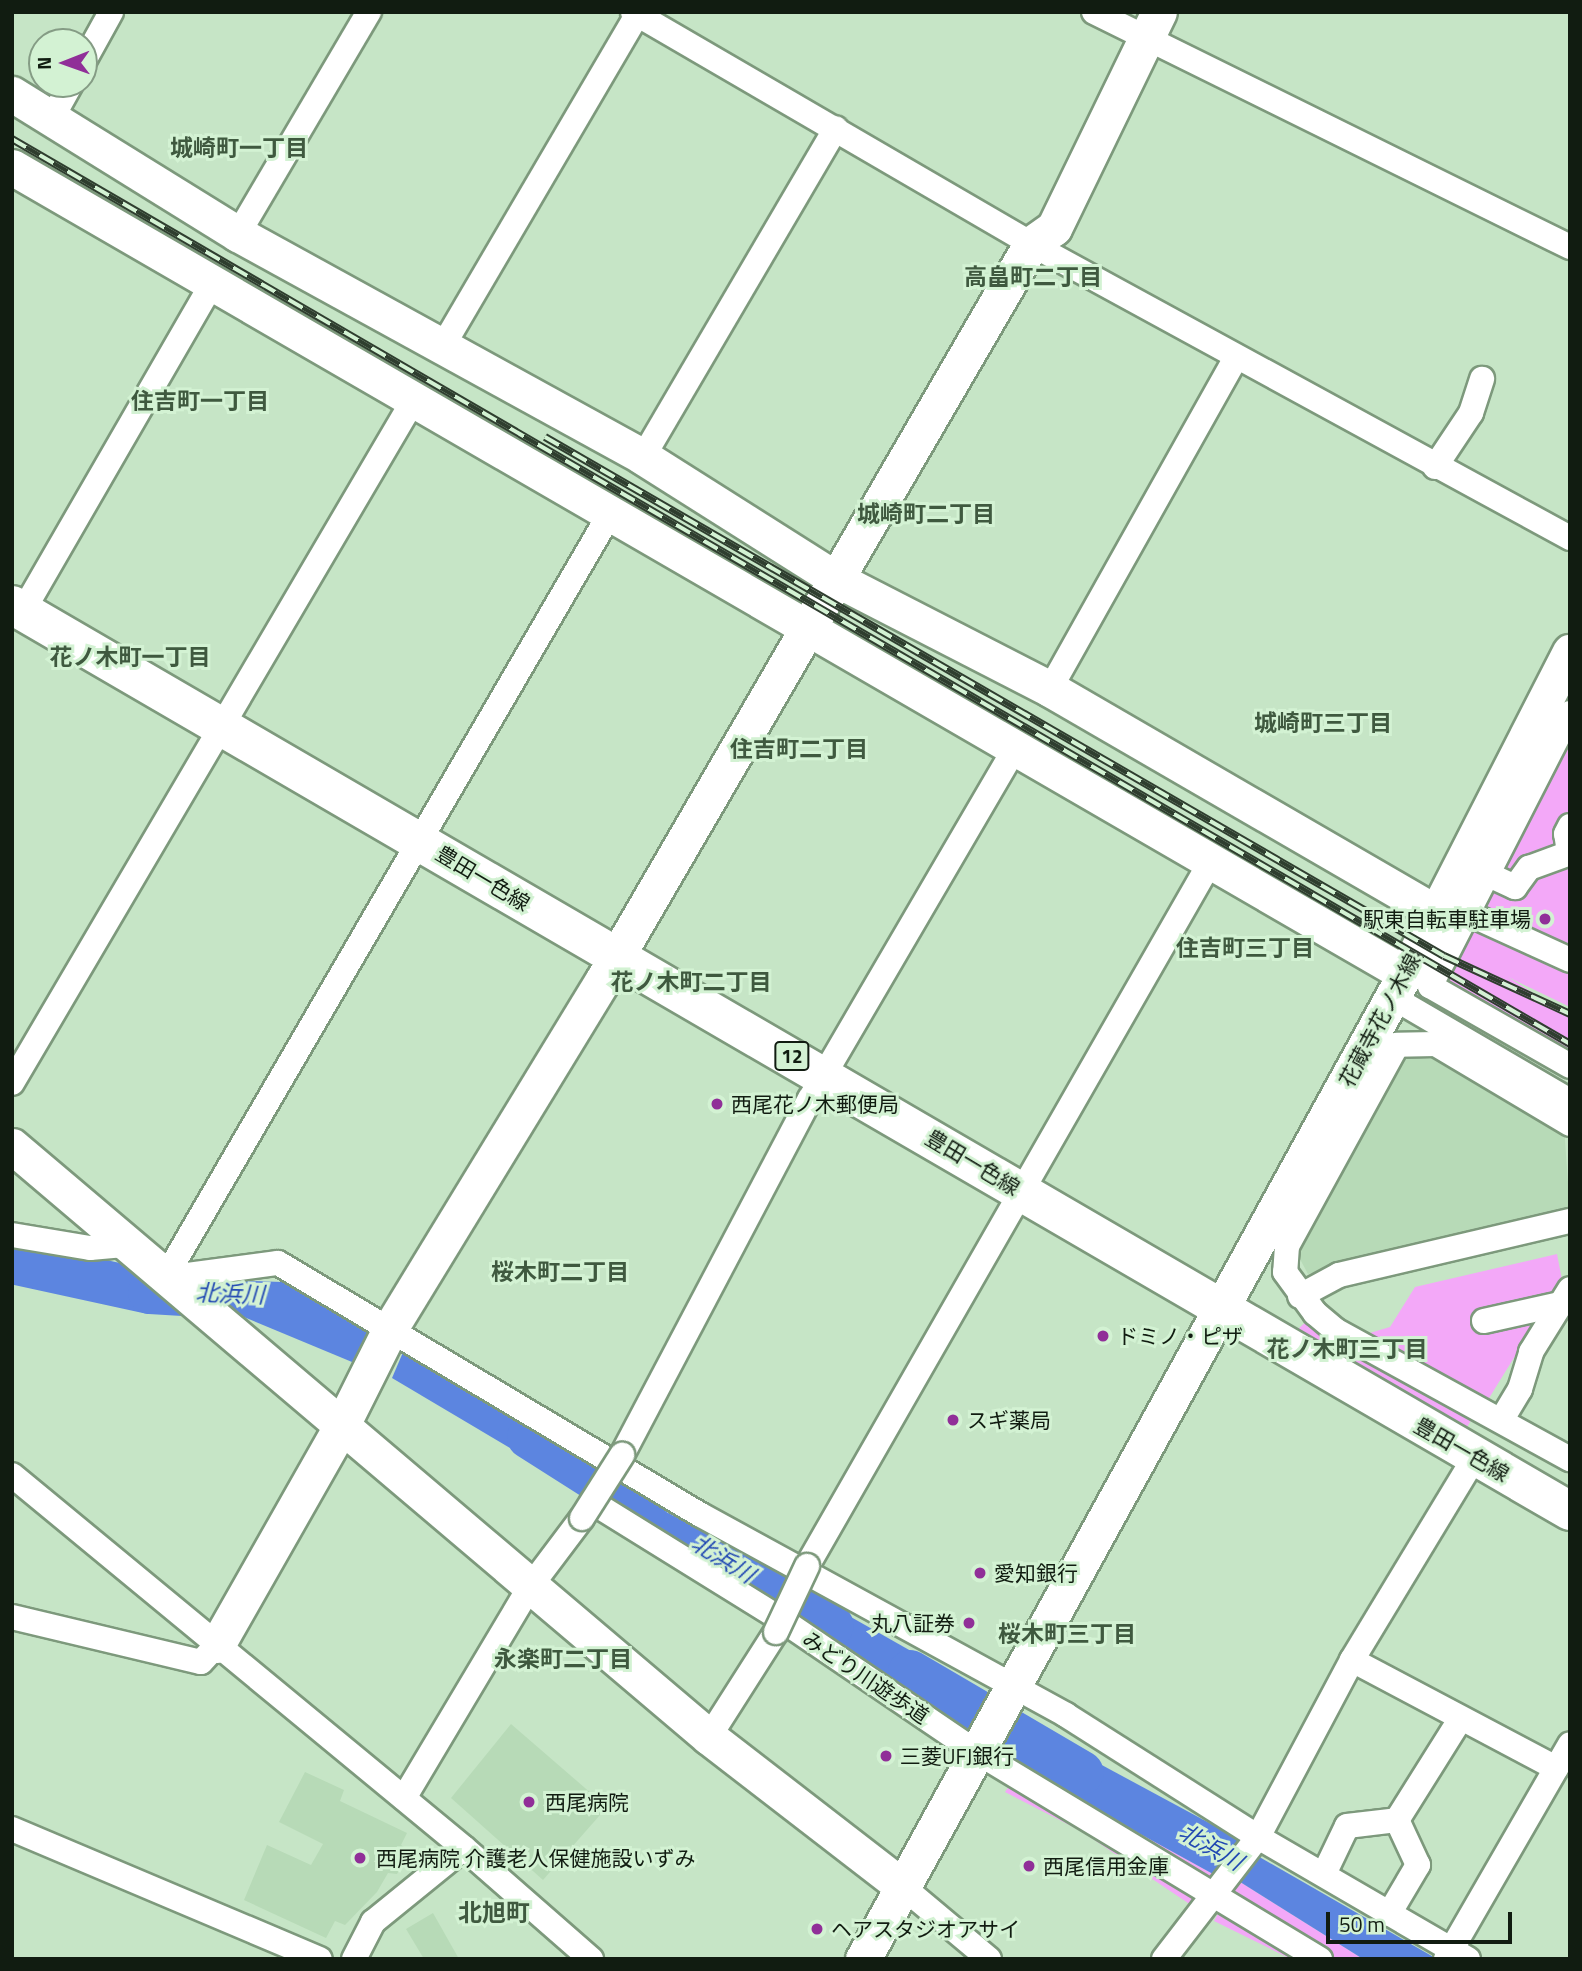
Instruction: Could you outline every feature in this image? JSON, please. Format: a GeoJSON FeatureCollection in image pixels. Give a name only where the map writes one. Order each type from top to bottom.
{"type":"FeatureCollection","features":[{"type":"Feature","properties":{"kind":"main road","name":"豊田一色線"},"geometry":{"type":"LineString","coordinates":[[18,608],[219,728],[824,1074],[1221,1310],[1570,1511]]}},
{"type":"Feature","properties":{"kind":"street"},"geometry":{"type":"LineString","coordinates":[[98,36],[111,12]]}},
{"type":"Feature","properties":{"kind":"street"},"geometry":{"type":"LineString","coordinates":[[238,234],[369,12]]}},
{"type":"Feature","properties":{"kind":"street"},"geometry":{"type":"LineString","coordinates":[[1094,12],[1152,26],[1570,247]]}},
{"type":"Feature","properties":{"kind":"street"},"geometry":{"type":"LineString","coordinates":[[444,344],[635,14],[836,128],[1031,244],[1435,467],[1570,538]]}},
{"type":"Feature","properties":{"kind":"street"},"geometry":{"type":"LineString","coordinates":[[12,1617],[201,1662],[218,1645],[347,1415],[391,1329],[616,957],[1031,244],[1054,228],[1152,26]]}},
{"type":"Feature","properties":{"kind":"street"},"geometry":{"type":"LineString","coordinates":[[12,94],[238,234],[444,344],[643,457],[836,579],[1050,689],[1452,913],[1570,960]]}},
{"type":"Feature","properties":{"kind":"street"},"geometry":{"type":"LineString","coordinates":[[52,118],[63,98]]}},
{"type":"Feature","properties":{"kind":"street"},"geometry":{"type":"LineString","coordinates":[[643,457],[836,128]]}},
{"type":"Feature","properties":{"kind":"street"},"geometry":{"type":"LineString","coordinates":[[12,167],[413,401],[611,512],[807,629],[1212,859],[1570,1101]]}},
{"type":"Feature","properties":{"kind":"street"},"geometry":{"type":"LineString","coordinates":[[18,608],[212,284]]}},
{"type":"Feature","properties":{"kind":"street"},"geometry":{"type":"LineString","coordinates":[[1050,689],[1237,358]]}},
{"type":"Feature","properties":{"kind":"street"},"geometry":{"type":"LineString","coordinates":[[1435,467],[1471,413],[1482,379]]}},
{"type":"Feature","properties":{"kind":"street"},"geometry":{"type":"LineString","coordinates":[[12,1083],[413,401]]}},
{"type":"Feature","properties":{"kind":"street"},"geometry":{"type":"LineString","coordinates":[[165,1278],[611,512]]}},
{"type":"Feature","properties":{"kind":"street","name":"花蔵寺花ノ木線"},"geometry":{"type":"LineString","coordinates":[[863,1959],[1398,985],[1452,913],[1570,652]]}},
{"type":"Feature","properties":{"kind":"street"},"geometry":{"type":"LineString","coordinates":[[1570,713],[1487,874],[1452,913],[1430,986],[1570,1066]]}},
{"type":"Feature","properties":{"kind":"street"},"geometry":{"type":"LineString","coordinates":[[404,1798],[530,1587],[587,1510],[622,1455],[824,1074],[1015,748]]}},
{"type":"Feature","properties":{"kind":"street"},"geometry":{"type":"LineString","coordinates":[[1487,874],[1515,887],[1529,869],[1548,865],[1569,853],[1566,834],[1570,826]]}},
{"type":"Feature","properties":{"kind":"street"},"geometry":{"type":"LineString","coordinates":[[709,1737],[779,1626],[807,1566],[1212,859]]}},
{"type":"Feature","properties":{"kind":"street"},"geometry":{"type":"LineString","coordinates":[[1570,1124],[1436,1044],[1397,1045],[1287,1246],[1285,1272],[1300,1296],[1335,1330],[1482,1414],[1502,1419],[1570,1459]]}},
{"type":"Feature","properties":{"kind":"street"},"geometry":{"type":"LineString","coordinates":[[12,1146],[165,1278],[285,1376],[347,1415],[530,1587],[709,1737],[903,1887],[989,1959]]}},
{"type":"Feature","properties":{"kind":"street"},"geometry":{"type":"LineString","coordinates":[[1300,1296],[1339,1275],[1570,1221]]}},
{"type":"Feature","properties":{"kind":"street"},"geometry":{"type":"LineString","coordinates":[[12,1235],[90,1248],[127,1245]]}},
{"type":"Feature","properties":{"kind":"street"},"geometry":{"type":"LineString","coordinates":[[165,1278],[278,1263],[1008,1696],[1066,1715],[1258,1836],[1325,1874],[1455,1955],[1570,1744]]}},
{"type":"Feature","properties":{"kind":"street"},"geometry":{"type":"LineString","coordinates":[[1502,1419],[1520,1389],[1531,1352],[1565,1297]]}},
{"type":"Feature","properties":{"kind":"street"},"geometry":{"type":"LineString","coordinates":[[1484,1321],[1565,1297]]}},
{"type":"Feature","properties":{"kind":"street"},"geometry":{"type":"LineString","coordinates":[[1164,1959],[1258,1836],[1352,1660],[1475,1457]]}},
{"type":"Feature","properties":{"kind":"street"},"geometry":{"type":"LineString","coordinates":[[12,1475],[464,1848],[591,1959]]}},
{"type":"Feature","properties":{"kind":"street","name":"みどり川遊歩道"},"geometry":{"type":"LineString","coordinates":[[587,1510],[779,1626],[1212,1896],[1320,1959]]}},
{"type":"Feature","properties":{"kind":"street"},"geometry":{"type":"LineString","coordinates":[[1352,1660],[1556,1768]]}},
{"type":"Feature","properties":{"kind":"street"},"geometry":{"type":"LineString","coordinates":[[1397,1820],[1461,1718]]}},
{"type":"Feature","properties":{"kind":"street"},"geometry":{"type":"LineString","coordinates":[[1325,1874],[1348,1826],[1397,1820]]}},
{"type":"Feature","properties":{"kind":"street"},"geometry":{"type":"LineString","coordinates":[[1389,1914],[1418,1865],[1397,1820]]}},
{"type":"Feature","properties":{"kind":"street"},"geometry":{"type":"LineString","coordinates":[[12,1829],[320,1959]]}},
{"type":"Feature","properties":{"kind":"street"},"geometry":{"type":"LineString","coordinates":[[354,1959],[373,1922],[464,1848]]}},
{"type":"Feature","properties":{"kind":"shaded area"},"geometry":{"type":"Polygon","coordinates":[[[1570,731],[1570,1007],[1508,977],[1570,1017],[1570,1081],[1417,969],[1570,731]]]}},
{"type":"Feature","properties":{"kind":"shaded area"},"geometry":{"type":"Polygon","coordinates":[[[1432,1048],[1564,1126],[1570,1212],[1308,1274],[1294,1248],[1404,1050],[1432,1048]]]}},
{"type":"Feature","properties":{"kind":"shaded area"},"geometry":{"type":"Polygon","coordinates":[[[1557,1254],[1562,1280],[1486,1403],[1363,1335],[1390,1327],[1415,1287],[1557,1254]]]}},
{"type":"Feature","properties":{"kind":"shaded area"},"geometry":{"type":"Polygon","coordinates":[[[1310,1318],[1475,1414],[1467,1427],[1296,1331],[1310,1318]]]}},
{"type":"Feature","properties":{"kind":"shaded area","name":"西尾病院"},"geometry":{"type":"Polygon","coordinates":[[[511,1724],[607,1807],[543,1880],[451,1798],[511,1724]]]}},
{"type":"Feature","properties":{"kind":"shaded area"},"geometry":{"type":"Polygon","coordinates":[[[1022,1768],[1219,1879],[1194,1907],[1081,1831],[1005,1792],[1022,1768]]]}},
{"type":"Feature","properties":{"kind":"shaded area","name":"西尾病院 介護老人保健施設いずみ"},"geometry":{"type":"Polygon","coordinates":[[[305,1772],[344,1790],[340,1801],[407,1833],[401,1845],[410,1851],[397,1874],[388,1873],[377,1892],[345,1925],[335,1921],[326,1938],[244,1900],[267,1845],[311,1865],[323,1844],[279,1822],[305,1772]]]}},
{"type":"Feature","properties":{"kind":"shaded area"},"geometry":{"type":"Polygon","coordinates":[[[1237,1880],[1363,1959],[1291,1959],[1214,1921],[1237,1880]]]}},
{"type":"Feature","properties":{"kind":"shaded area"},"geometry":{"type":"Polygon","coordinates":[[[433,1913],[459,1959],[424,1959],[406,1929],[433,1913]]]}},
{"type":"Feature","properties":{"kind":"water","name":"北浜川"},"geometry":{"type":"Polygon","coordinates":[[[12,1251],[126,1273],[159,1310],[12,1279],[12,1251]]]}},
{"type":"Feature","properties":{"kind":"water","name":"北浜川"},"geometry":{"type":"Polygon","coordinates":[[[200,1279],[282,1282],[372,1332],[352,1362],[227,1310],[200,1279]]]}},
{"type":"Feature","properties":{"kind":"water"},"geometry":{"type":"Polygon","coordinates":[[[404,1350],[585,1457],[569,1483],[392,1378],[404,1350]]]}},
{"type":"Feature","properties":{"kind":"water","name":"北浜川"},"geometry":{"type":"Polygon","coordinates":[[[611,1482],[781,1574],[770,1595],[601,1498],[611,1482]]]}},
{"type":"Feature","properties":{"kind":"water","name":"北浜川"},"geometry":{"type":"Polygon","coordinates":[[[805,1591],[971,1685],[952,1723],[797,1613],[805,1591]]]}},
{"type":"Feature","properties":{"kind":"water","name":"北浜川"},"geometry":{"type":"Polygon","coordinates":[[[1035,1729],[1239,1839],[1213,1874],[1022,1769],[1035,1729]]]}},
{"type":"Feature","properties":{"kind":"water","name":"北浜川"},"geometry":{"type":"Polygon","coordinates":[[[1256,1855],[1437,1959],[1363,1959],[1237,1880],[1256,1855]]]}},
{"type":"Feature","properties":{"kind":"waterway","name":"北浜川"},"geometry":{"type":"LineString","coordinates":[[12,1262],[150,1292],[217,1296]]}},
{"type":"Feature","properties":{"kind":"waterway","name":"北浜川"},"geometry":{"type":"LineString","coordinates":[[529,1437],[644,1510]]}},
{"type":"Feature","properties":{"kind":"waterway","name":"北浜川"},"geometry":{"type":"LineString","coordinates":[[722,1558],[832,1626]]}},
{"type":"Feature","properties":{"kind":"waterway","name":"北浜川"},"geometry":{"type":"LineString","coordinates":[[910,1672],[1082,1773]]}},
{"type":"Feature","properties":{"kind":"railway"},"geometry":{"type":"LineString","coordinates":[[12,139],[1570,1044]]}},
{"type":"Feature","properties":{"kind":"railway"},"geometry":{"type":"LineString","coordinates":[[545,437],[1444,956],[1570,1014]]}},
{"type":"Feature","properties":{"kind":"place","name":"駅東自転車駐車場"},"geometry":{"type":"Point","coordinates":[1545,919]}},
{"type":"Feature","properties":{"kind":"place","name":"西尾花ノ木郵便局"},"geometry":{"type":"Point","coordinates":[717,1104]}},
{"type":"Feature","properties":{"kind":"place","name":"ドミノ・ピザ"},"geometry":{"type":"Point","coordinates":[1103,1336]}},
{"type":"Feature","properties":{"kind":"place","name":"スギ薬局"},"geometry":{"type":"Point","coordinates":[953,1420]}},
{"type":"Feature","properties":{"kind":"place","name":"愛知銀行"},"geometry":{"type":"Point","coordinates":[980,1573]}},
{"type":"Feature","properties":{"kind":"place","name":"丸八証券"},"geometry":{"type":"Point","coordinates":[969,1623]}},
{"type":"Feature","properties":{"kind":"place","name":"三菱UFJ銀行"},"geometry":{"type":"Point","coordinates":[886,1756]}},
{"type":"Feature","properties":{"kind":"place","name":"西尾病院"},"geometry":{"type":"Point","coordinates":[529,1802]}},
{"type":"Feature","properties":{"kind":"place","name":"西尾病院 介護老人保健施設いずみ"},"geometry":{"type":"Point","coordinates":[360,1858]}},
{"type":"Feature","properties":{"kind":"place","name":"西尾信用金庫"},"geometry":{"type":"Point","coordinates":[1029,1866]}},
{"type":"Feature","properties":{"kind":"place","name":"ヘアスタジオアサイ"},"geometry":{"type":"Point","coordinates":[817,1929]}},
{"type":"Feature","properties":{"kind":"district","name":"城崎町一丁目"},"geometry":{"type":"Point","coordinates":[239,148]}},
{"type":"Feature","properties":{"kind":"district","name":"高畠町二丁目"},"geometry":{"type":"Point","coordinates":[1033,277]}},
{"type":"Feature","properties":{"kind":"district","name":"住吉町一丁目"},"geometry":{"type":"Point","coordinates":[200,401]}},
{"type":"Feature","properties":{"kind":"district","name":"城崎町二丁目"},"geometry":{"type":"Point","coordinates":[926,514]}},
{"type":"Feature","properties":{"kind":"district","name":"花ノ木町一丁目"},"geometry":{"type":"Point","coordinates":[130,657]}},
{"type":"Feature","properties":{"kind":"district","name":"城崎町三丁目"},"geometry":{"type":"Point","coordinates":[1323,723]}},
{"type":"Feature","properties":{"kind":"district","name":"住吉町二丁目"},"geometry":{"type":"Point","coordinates":[799,749]}},
{"type":"Feature","properties":{"kind":"district","name":"住吉町三丁目"},"geometry":{"type":"Point","coordinates":[1245,948]}},
{"type":"Feature","properties":{"kind":"district","name":"花ノ木町二丁目"},"geometry":{"type":"Point","coordinates":[691,982]}},
{"type":"Feature","properties":{"kind":"district","name":"桜木町二丁目"},"geometry":{"type":"Point","coordinates":[560,1272]}},
{"type":"Feature","properties":{"kind":"district","name":"花ノ木町三丁目"},"geometry":{"type":"Point","coordinates":[1347,1349]}},
{"type":"Feature","properties":{"kind":"district","name":"桜木町三丁目"},"geometry":{"type":"Point","coordinates":[1067,1634]}},
{"type":"Feature","properties":{"kind":"district","name":"永楽町二丁目"},"geometry":{"type":"Point","coordinates":[563,1659]}},
{"type":"Feature","properties":{"kind":"district","name":"北旭町"},"geometry":{"type":"Point","coordinates":[494,1913]}}]}
